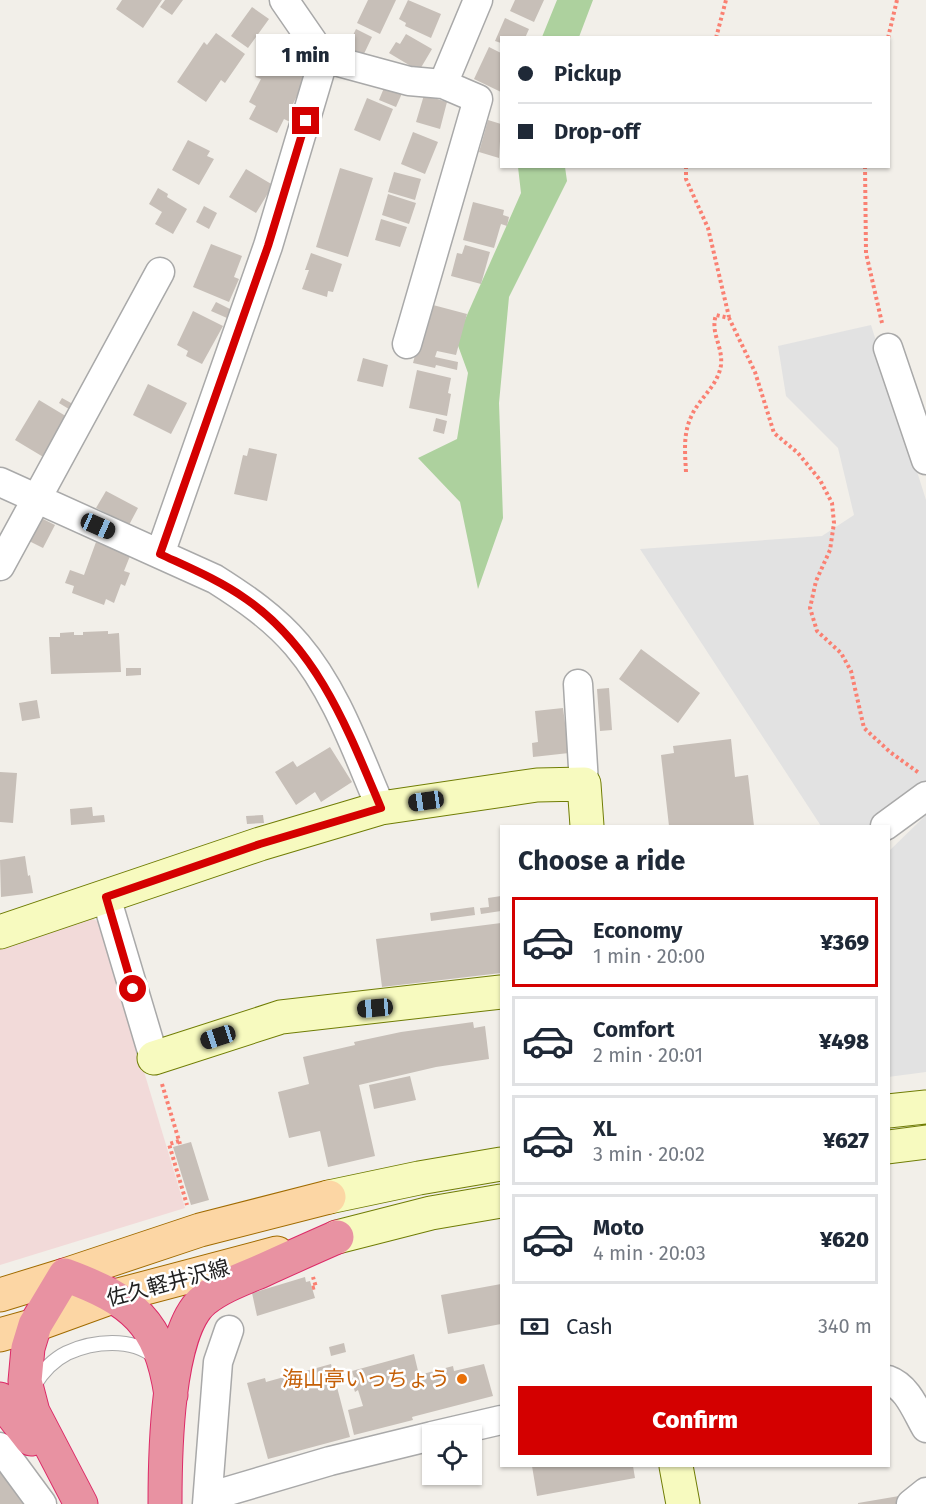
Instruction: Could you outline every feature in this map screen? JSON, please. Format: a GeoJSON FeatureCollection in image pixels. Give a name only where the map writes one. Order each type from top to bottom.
{"type":"FeatureCollection","features":[{"type":"Feature","properties":{"kind":"highway"},"geometry":{"type":"LineString","coordinates":[[165,1504],[169,1381],[180,1344],[195,1311],[204,1300],[236,1282],[337,1237]]}},
{"type":"Feature","properties":{"kind":"highway"},"geometry":{"type":"LineString","coordinates":[[79,1504],[33,1412],[14,1398],[25,1381],[25,1365],[35,1325],[65,1275],[115,1296],[150,1329],[160,1346],[169,1381]]}},
{"type":"Feature","properties":{"kind":"main road","name":"佐久軽井沢線"},"geometry":{"type":"LineString","coordinates":[[0,1295],[200,1230],[328,1197]]}},
{"type":"Feature","properties":{"kind":"main road","name":"佐久軽井沢線"},"geometry":{"type":"LineString","coordinates":[[0,1335],[115,1296],[337,1237]]}},
{"type":"Feature","properties":{"kind":"street"},"geometry":{"type":"LineString","coordinates":[[284,0],[324,58],[409,81],[444,84],[478,99],[407,344]]}},
{"type":"Feature","properties":{"kind":"street"},"geometry":{"type":"LineString","coordinates":[[444,84],[478,0]]}},
{"type":"Feature","properties":{"kind":"street"},"geometry":{"type":"LineString","coordinates":[[160,554],[268,246],[324,58]]}},
{"type":"Feature","properties":{"kind":"street"},"geometry":{"type":"LineString","coordinates":[[0,566],[160,272]]}},
{"type":"Feature","properties":{"kind":"street"},"geometry":{"type":"LineString","coordinates":[[888,348],[916,393],[925,456]]}},
{"type":"Feature","properties":{"kind":"street"},"geometry":{"type":"LineString","coordinates":[[0,482],[215,579],[271,619],[297,645],[317,672],[342,716],[381,808]]}},
{"type":"Feature","properties":{"kind":"street"},"geometry":{"type":"LineString","coordinates":[[578,684],[587,825]]}},
{"type":"Feature","properties":{"kind":"street"},"geometry":{"type":"LineString","coordinates":[[0,932],[260,844],[381,808],[537,784],[584,784]]}},
{"type":"Feature","properties":{"kind":"street"},"geometry":{"type":"LineString","coordinates":[[886,825],[926,796]]}},
{"type":"Feature","properties":{"kind":"street"},"geometry":{"type":"LineString","coordinates":[[106,897],[153,1058],[281,1017],[500,992]]}},
{"type":"Feature","properties":{"kind":"street"},"geometry":{"type":"LineString","coordinates":[[890,1112],[926,1107]]}},
{"type":"Feature","properties":{"kind":"street"},"geometry":{"type":"LineString","coordinates":[[890,1147],[926,1142]]}},
{"type":"Feature","properties":{"kind":"street"},"geometry":{"type":"LineString","coordinates":[[328,1197],[500,1164]]}},
{"type":"Feature","properties":{"kind":"street"},"geometry":{"type":"LineString","coordinates":[[337,1237],[431,1213],[500,1201]]}},
{"type":"Feature","properties":{"kind":"street"},"geometry":{"type":"LineString","coordinates":[[229,1330],[218,1362],[207,1500],[330,1461],[422,1438]]}},
{"type":"Feature","properties":{"kind":"street"},"geometry":{"type":"LineString","coordinates":[[890,1381],[900,1387],[908,1396],[926,1428]]}},
{"type":"Feature","properties":{"kind":"street"},"geometry":{"type":"LineString","coordinates":[[479,1425],[500,1420]]}},
{"type":"Feature","properties":{"kind":"street"},"geometry":{"type":"LineString","coordinates":[[0,1447],[42,1504]]}},
{"type":"Feature","properties":{"kind":"street"},"geometry":{"type":"LineString","coordinates":[[676,1467],[683,1504]]}},
{"type":"Feature","properties":{"kind":"street"},"geometry":{"type":"LineString","coordinates":[[910,1504],[926,1492]]}},
{"type":"Feature","properties":{"kind":"lane"},"geometry":{"type":"LineString","coordinates":[[14,1398],[65,1353],[97,1343],[131,1344],[149,1352],[169,1381]]}},
{"type":"Feature","properties":{"kind":"path"},"geometry":{"type":"LineString","coordinates":[[717,36],[726,0]]}},
{"type":"Feature","properties":{"kind":"path"},"geometry":{"type":"LineString","coordinates":[[888,36],[897,0]]}},
{"type":"Feature","properties":{"kind":"path"},"geometry":{"type":"LineString","coordinates":[[686,168],[686,179],[708,228],[729,318],[754,372],[774,433],[798,453],[820,480],[832,503],[834,523],[830,550],[816,581],[810,608],[817,631],[841,653],[851,672],[864,728],[890,752],[926,778]]}},
{"type":"Feature","properties":{"kind":"path"},"geometry":{"type":"LineString","coordinates":[[865,168],[866,253],[888,348]]}},
{"type":"Feature","properties":{"kind":"path"},"geometry":{"type":"LineString","coordinates":[[686,472],[684,442],[691,417],[717,378],[721,363],[713,324],[716,315],[729,318]]}},
{"type":"Feature","properties":{"kind":"path"},"geometry":{"type":"LineString","coordinates":[[153,1058],[180,1142],[169,1144],[190,1215]]}},
{"type":"Feature","properties":{"kind":"shaded area"},"geometry":{"type":"Polygon","coordinates":[[[871,325],[926,500],[926,784],[874,825],[820,825],[640,549],[822,536],[854,515],[838,448],[786,396],[778,346],[871,325]]]}},
{"type":"Feature","properties":{"kind":"shaded area"},"geometry":{"type":"Polygon","coordinates":[[[926,815],[926,1072],[890,1077],[890,850],[926,815]]]}},
{"type":"Feature","properties":{"kind":"shaded area"},"geometry":{"type":"Polygon","coordinates":[[[85,915],[99,922],[185,1208],[0,1265],[0,944],[85,915]]]}},
{"type":"Feature","properties":{"kind":"green space"},"geometry":{"type":"Polygon","coordinates":[[[557,0],[593,0],[579,36],[542,36],[557,0]]]}},
{"type":"Feature","properties":{"kind":"green space"},"geometry":{"type":"Polygon","coordinates":[[[518,168],[565,168],[567,181],[509,297],[499,403],[503,518],[478,589],[460,502],[418,458],[457,439],[468,373],[456,340],[521,193],[518,168]]]}},
{"type":"Feature","properties":{"kind":"building"},"geometry":{"type":"Polygon","coordinates":[[[122,0],[162,0],[143,28],[116,9],[122,0]]]}},
{"type":"Feature","properties":{"kind":"building"},"geometry":{"type":"Polygon","coordinates":[[[165,0],[183,0],[172,15],[160,7],[165,0]]]}},
{"type":"Feature","properties":{"kind":"building"},"geometry":{"type":"Polygon","coordinates":[[[368,0],[396,0],[380,34],[357,23],[368,0]]]}},
{"type":"Feature","properties":{"kind":"building"},"geometry":{"type":"Polygon","coordinates":[[[408,0],[441,14],[431,38],[405,26],[406,23],[399,19],[408,0]]]}},
{"type":"Feature","properties":{"kind":"building"},"geometry":{"type":"Polygon","coordinates":[[[515,0],[544,0],[534,22],[510,11],[515,0]]]}},
{"type":"Feature","properties":{"kind":"building"},"geometry":{"type":"Polygon","coordinates":[[[252,7],[269,19],[248,48],[231,36],[252,7]]]}},
{"type":"Feature","properties":{"kind":"building"},"geometry":{"type":"Polygon","coordinates":[[[505,18],[529,29],[526,36],[500,36],[500,43],[495,41],[505,18]]]}},
{"type":"Feature","properties":{"kind":"building"},"geometry":{"type":"Polygon","coordinates":[[[356,29],[372,37],[362,58],[346,50],[356,29]]]}},
{"type":"Feature","properties":{"kind":"building"},"geometry":{"type":"Polygon","coordinates":[[[216,33],[245,54],[225,83],[221,80],[206,102],[177,82],[204,42],[207,45],[216,33]]]}},
{"type":"Feature","properties":{"kind":"building"},"geometry":{"type":"Polygon","coordinates":[[[406,34],[432,49],[419,71],[389,53],[396,42],[400,44],[406,34]]]}},
{"type":"Feature","properties":{"kind":"building"},"geometry":{"type":"Polygon","coordinates":[[[489,47],[500,52],[500,92],[474,79],[489,47]]]}},
{"type":"Feature","properties":{"kind":"building"},"geometry":{"type":"Polygon","coordinates":[[[281,55],[310,70],[293,104],[300,107],[292,123],[284,119],[277,133],[249,119],[256,106],[249,102],[261,79],[255,77],[263,59],[276,65],[281,55]]]}},
{"type":"Feature","properties":{"kind":"building"},"geometry":{"type":"Polygon","coordinates":[[[386,83],[403,91],[396,107],[379,100],[386,83]]]}},
{"type":"Feature","properties":{"kind":"building"},"geometry":{"type":"Polygon","coordinates":[[[424,95],[447,102],[440,129],[416,122],[424,95]]]}},
{"type":"Feature","properties":{"kind":"building"},"geometry":{"type":"Polygon","coordinates":[[[367,98],[393,109],[380,141],[354,130],[367,98]]]}},
{"type":"Feature","properties":{"kind":"building"},"geometry":{"type":"Polygon","coordinates":[[[488,120],[500,124],[499,158],[479,152],[488,120]]]}},
{"type":"Feature","properties":{"kind":"building"},"geometry":{"type":"Polygon","coordinates":[[[413,132],[438,142],[425,174],[401,164],[413,132]]]}},
{"type":"Feature","properties":{"kind":"building"},"geometry":{"type":"Polygon","coordinates":[[[188,140],[210,151],[207,156],[214,159],[199,185],[172,170],[188,140]]]}},
{"type":"Feature","properties":{"kind":"building"},"geometry":{"type":"Polygon","coordinates":[[[340,168],[373,178],[348,257],[316,247],[340,168]]]}},
{"type":"Feature","properties":{"kind":"building"},"geometry":{"type":"Polygon","coordinates":[[[246,169],[273,185],[256,213],[229,197],[246,169]]]}},
{"type":"Feature","properties":{"kind":"building"},"geometry":{"type":"Polygon","coordinates":[[[394,172],[421,179],[415,200],[388,192],[394,172]]]}},
{"type":"Feature","properties":{"kind":"building"},"geometry":{"type":"Polygon","coordinates":[[[158,188],[168,194],[167,197],[187,209],[173,234],[155,224],[162,212],[149,204],[158,188]]]}},
{"type":"Feature","properties":{"kind":"building"},"geometry":{"type":"Polygon","coordinates":[[[388,194],[416,203],[409,224],[382,215],[388,194]]]}},
{"type":"Feature","properties":{"kind":"building"},"geometry":{"type":"Polygon","coordinates":[[[473,202],[504,210],[503,215],[509,217],[507,226],[501,224],[494,248],[463,240],[473,202]]]}},
{"type":"Feature","properties":{"kind":"building"},"geometry":{"type":"Polygon","coordinates":[[[204,206],[217,213],[209,229],[196,222],[204,206]]]}},
{"type":"Feature","properties":{"kind":"building"},"geometry":{"type":"Polygon","coordinates":[[[381,219],[407,227],[400,247],[375,240],[381,219]]]}},
{"type":"Feature","properties":{"kind":"building"},"geometry":{"type":"Polygon","coordinates":[[[211,244],[242,256],[234,277],[239,279],[229,302],[193,287],[211,244]]]}},
{"type":"Feature","properties":{"kind":"building"},"geometry":{"type":"Polygon","coordinates":[[[465,245],[490,252],[481,284],[451,276],[457,253],[462,254],[465,245]]]}},
{"type":"Feature","properties":{"kind":"building"},"geometry":{"type":"Polygon","coordinates":[[[311,253],[342,264],[333,292],[328,291],[327,297],[302,289],[309,270],[305,270],[311,253]]]}},
{"type":"Feature","properties":{"kind":"building"},"geometry":{"type":"Polygon","coordinates":[[[216,302],[232,310],[227,318],[211,311],[216,302]]]}},
{"type":"Feature","properties":{"kind":"building"},"geometry":{"type":"Polygon","coordinates":[[[433,305],[467,314],[456,355],[437,351],[435,357],[458,362],[457,370],[413,363],[419,340],[423,341],[433,305]]]}},
{"type":"Feature","properties":{"kind":"building"},"geometry":{"type":"Polygon","coordinates":[[[193,311],[223,326],[202,364],[186,356],[188,351],[177,345],[193,311]]]}},
{"type":"Feature","properties":{"kind":"building"},"geometry":{"type":"Polygon","coordinates":[[[363,358],[388,365],[383,387],[357,381],[363,358]]]}},
{"type":"Feature","properties":{"kind":"building"},"geometry":{"type":"Polygon","coordinates":[[[417,370],[451,378],[447,416],[409,408],[417,370]]]}},
{"type":"Feature","properties":{"kind":"building"},"geometry":{"type":"Polygon","coordinates":[[[148,384],[187,403],[171,434],[133,415],[148,384]]]}},
{"type":"Feature","properties":{"kind":"building"},"geometry":{"type":"Polygon","coordinates":[[[62,398],[80,408],[77,414],[59,403],[62,398]]]}},
{"type":"Feature","properties":{"kind":"building"},"geometry":{"type":"Polygon","coordinates":[[[39,400],[69,418],[45,458],[15,440],[39,400]]]}},
{"type":"Feature","properties":{"kind":"building"},"geometry":{"type":"Polygon","coordinates":[[[436,418],[447,421],[444,434],[433,431],[436,418]]]}},
{"type":"Feature","properties":{"kind":"building"},"geometry":{"type":"Polygon","coordinates":[[[249,448],[277,454],[267,501],[234,494],[243,455],[247,456],[249,448]]]}},
{"type":"Feature","properties":{"kind":"building"},"geometry":{"type":"Polygon","coordinates":[[[106,491],[138,508],[129,525],[96,508],[106,491]]]}},
{"type":"Feature","properties":{"kind":"building"},"geometry":{"type":"Polygon","coordinates":[[[39,517],[55,525],[43,548],[27,540],[39,517]]]}},
{"type":"Feature","properties":{"kind":"building"},"geometry":{"type":"Polygon","coordinates":[[[96,542],[130,556],[124,571],[130,573],[125,586],[121,584],[114,603],[106,599],[104,605],[72,593],[74,586],[65,583],[70,570],[84,575],[96,542]]]}},
{"type":"Feature","properties":{"kind":"building"},"geometry":{"type":"Polygon","coordinates":[[[108,631],[108,634],[119,633],[121,672],[51,674],[49,637],[60,637],[60,633],[74,632],[74,635],[83,635],[83,632],[108,631]]]}},
{"type":"Feature","properties":{"kind":"building"},"geometry":{"type":"Polygon","coordinates":[[[641,649],[700,693],[678,723],[619,679],[641,649]]]}},
{"type":"Feature","properties":{"kind":"building"},"geometry":{"type":"Polygon","coordinates":[[[126,668],[141,668],[141,675],[126,676],[126,668]]]}},
{"type":"Feature","properties":{"kind":"building"},"geometry":{"type":"Polygon","coordinates":[[[609,688],[612,730],[600,731],[597,689],[609,688]]]}},
{"type":"Feature","properties":{"kind":"building"},"geometry":{"type":"Polygon","coordinates":[[[37,700],[40,718],[22,721],[19,703],[37,700]]]}},
{"type":"Feature","properties":{"kind":"building"},"geometry":{"type":"Polygon","coordinates":[[[563,708],[569,753],[533,757],[532,743],[538,742],[535,711],[563,708]]]}},
{"type":"Feature","properties":{"kind":"building"},"geometry":{"type":"Polygon","coordinates":[[[731,739],[735,777],[748,775],[754,825],[669,825],[661,755],[674,753],[673,746],[731,739]]]}},
{"type":"Feature","properties":{"kind":"building"},"geometry":{"type":"Polygon","coordinates":[[[330,747],[352,782],[321,802],[315,792],[296,805],[275,772],[293,761],[297,767],[330,747]]]}},
{"type":"Feature","properties":{"kind":"building"},"geometry":{"type":"Polygon","coordinates":[[[0,772],[17,773],[13,823],[0,822],[0,772]]]}},
{"type":"Feature","properties":{"kind":"building"},"geometry":{"type":"Polygon","coordinates":[[[92,807],[93,816],[104,815],[105,822],[71,825],[70,809],[92,807]]]}},
{"type":"Feature","properties":{"kind":"building"},"geometry":{"type":"Polygon","coordinates":[[[263,815],[264,823],[247,824],[246,816],[263,815]]]}},
{"type":"Feature","properties":{"kind":"building"},"geometry":{"type":"Polygon","coordinates":[[[25,856],[33,893],[1,897],[0,860],[25,856]]]}},
{"type":"Feature","properties":{"kind":"building"},"geometry":{"type":"Polygon","coordinates":[[[500,896],[500,911],[481,914],[480,908],[489,907],[488,898],[500,896]]]}},
{"type":"Feature","properties":{"kind":"building"},"geometry":{"type":"Polygon","coordinates":[[[474,907],[475,915],[431,921],[430,913],[474,907]]]}},
{"type":"Feature","properties":{"kind":"building"},"geometry":{"type":"Polygon","coordinates":[[[500,923],[500,973],[382,987],[376,939],[500,923]]]}},
{"type":"Feature","properties":{"kind":"building"},"geometry":{"type":"Polygon","coordinates":[[[473,1022],[474,1028],[485,1026],[489,1059],[436,1067],[359,1085],[375,1156],[328,1167],[320,1131],[289,1138],[278,1092],[309,1084],[303,1057],[355,1045],[354,1042],[401,1032],[473,1022]]]}},
{"type":"Feature","properties":{"kind":"building"},"geometry":{"type":"Polygon","coordinates":[[[410,1076],[416,1100],[374,1109],[369,1085],[410,1076]]]}},
{"type":"Feature","properties":{"kind":"building"},"geometry":{"type":"Polygon","coordinates":[[[191,1142],[209,1200],[191,1205],[173,1147],[191,1142]]]}},
{"type":"Feature","properties":{"kind":"building"},"geometry":{"type":"Polygon","coordinates":[[[305,1277],[306,1282],[310,1281],[315,1298],[257,1316],[252,1293],[305,1277]]]}},
{"type":"Feature","properties":{"kind":"building"},"geometry":{"type":"Polygon","coordinates":[[[500,1284],[500,1324],[448,1334],[441,1295],[500,1284]]]}},
{"type":"Feature","properties":{"kind":"building"},"geometry":{"type":"Polygon","coordinates":[[[344,1343],[346,1352],[331,1356],[329,1347],[344,1343]]]}},
{"type":"Feature","properties":{"kind":"building"},"geometry":{"type":"Polygon","coordinates":[[[414,1354],[419,1375],[453,1366],[454,1371],[484,1364],[493,1396],[354,1435],[348,1410],[363,1406],[358,1390],[355,1392],[351,1379],[354,1378],[352,1371],[414,1354]]]}},
{"type":"Feature","properties":{"kind":"building"},"geometry":{"type":"Polygon","coordinates":[[[331,1364],[350,1437],[268,1459],[247,1383],[265,1378],[266,1382],[331,1364]]]}},
{"type":"Feature","properties":{"kind":"building"},"geometry":{"type":"Polygon","coordinates":[[[0,1467],[26,1504],[0,1504],[0,1467]]]}},
{"type":"Feature","properties":{"kind":"building"},"geometry":{"type":"Polygon","coordinates":[[[532,1467],[633,1467],[635,1478],[537,1496],[532,1467]]]}},
{"type":"Feature","properties":{"kind":"building"},"geometry":{"type":"Polygon","coordinates":[[[905,1495],[896,1504],[858,1504],[858,1503],[905,1495]]]}},
{"type":"Feature","properties":{"kind":"place","name":"海山亭いっちょう"},"geometry":{"type":"Point","coordinates":[462,1379]}},
{"type":"Feature","properties":{"kind":"route"},"geometry":{"type":"LineString","coordinates":[[133,989],[106,897],[260,844],[381,808],[342,716],[317,672],[297,645],[271,619],[247,600],[215,579],[160,554],[268,246],[306,121]]}}]}
